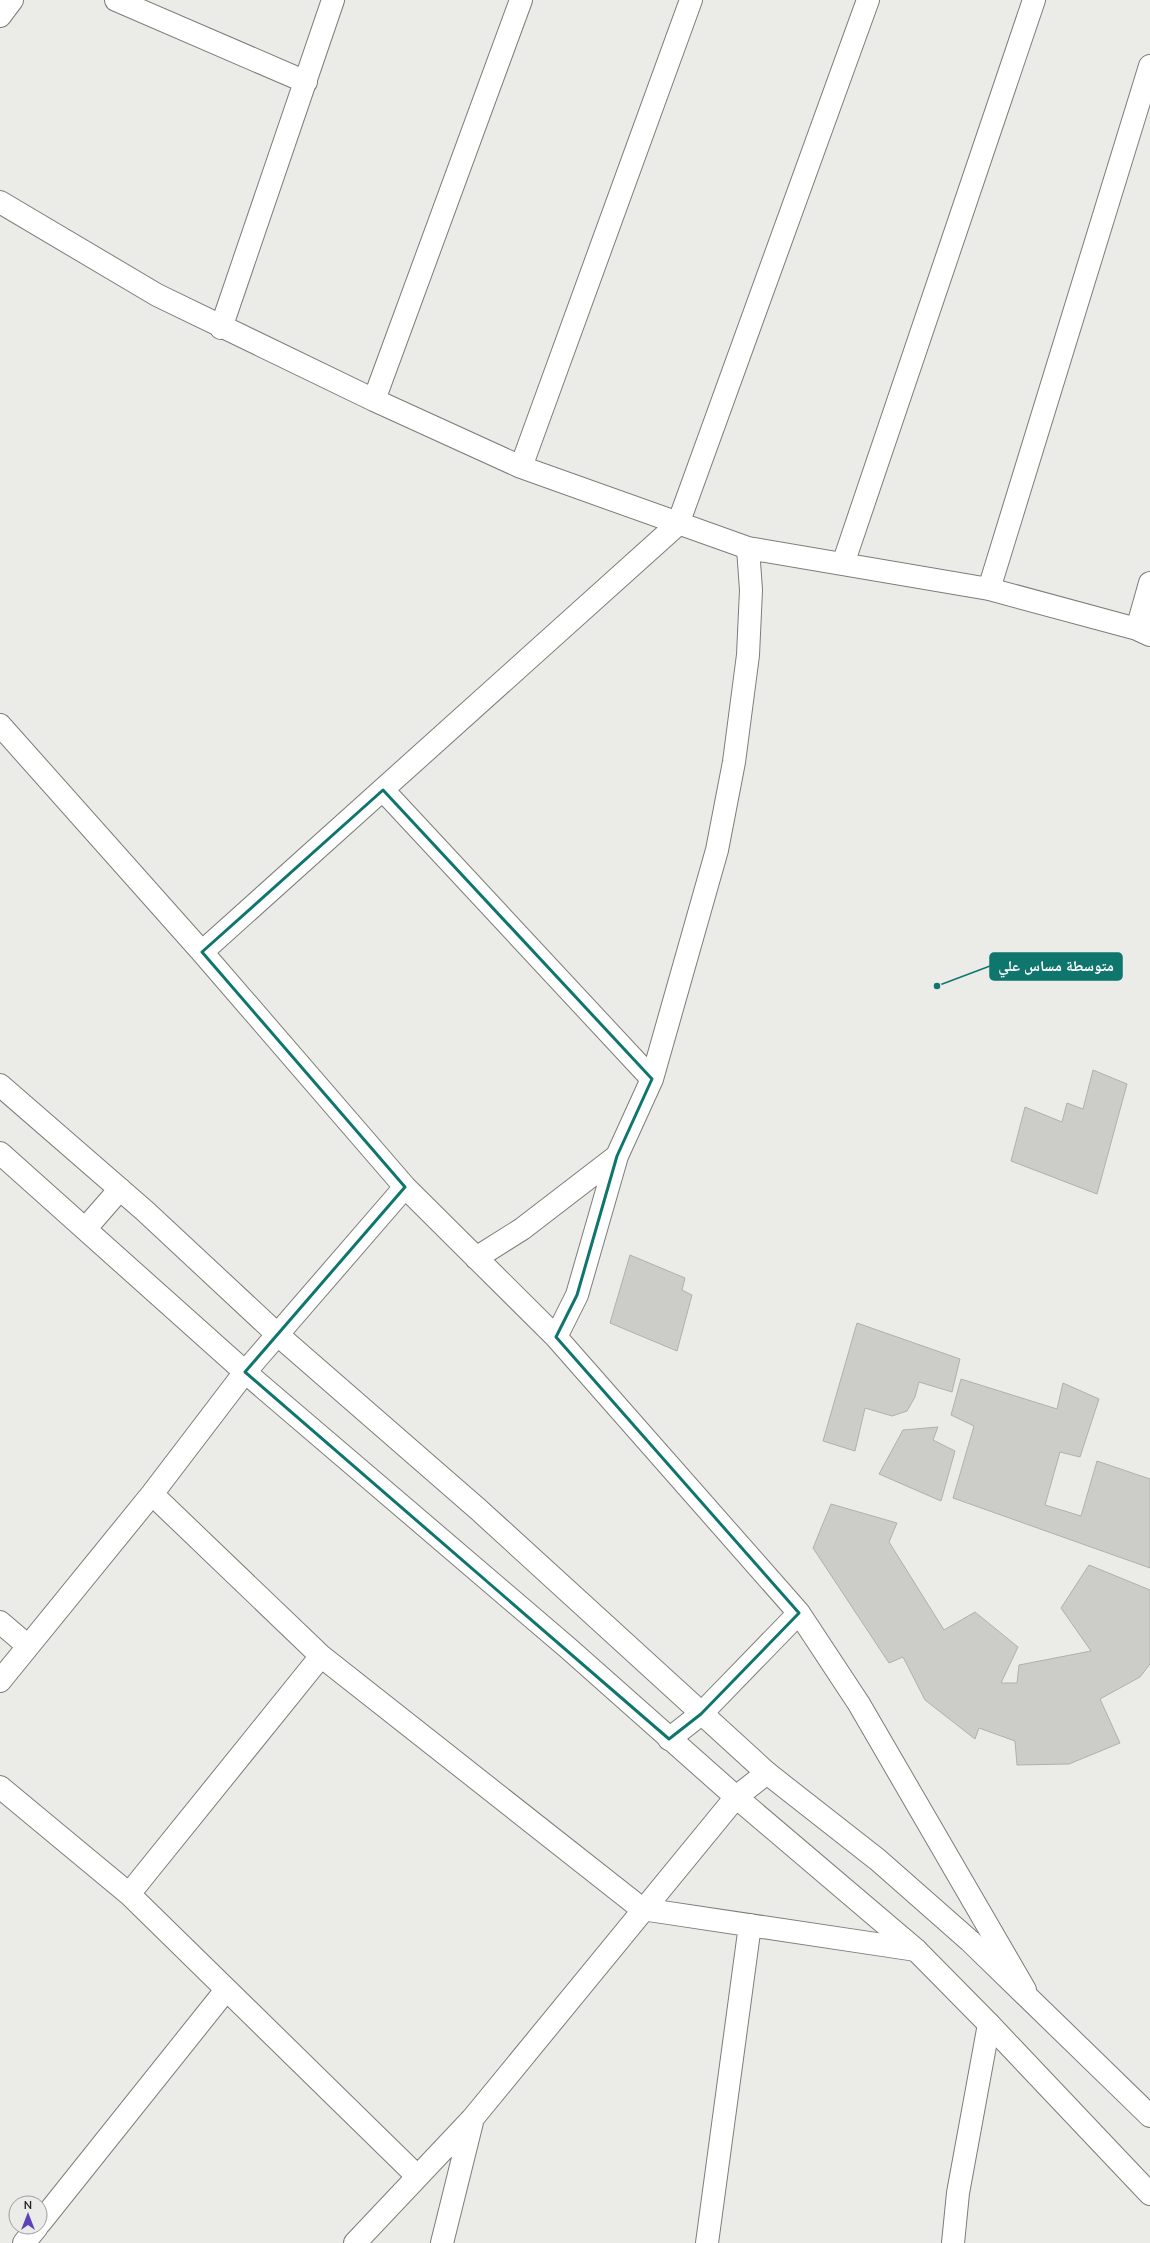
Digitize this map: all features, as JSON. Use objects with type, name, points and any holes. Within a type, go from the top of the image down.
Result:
[{"type":"street","points":[[0,16],[12,0]]},
{"type":"street","points":[[116,0],[306,82]]},
{"type":"street","points":[[222,328],[333,0]]},
{"type":"street","points":[[374,400],[521,0]]},
{"type":"street","points":[[520,467],[691,0]]},
{"type":"street","points":[[202,952],[678,524],[868,0]]},
{"type":"street","points":[[843,564],[1034,0]]},
{"type":"street","points":[[989,589],[1150,66]]},
{"type":"street","points":[[0,202],[157,295],[222,328],[374,400],[520,467],[748,548],[989,589],[1144,632],[1150,583]]},
{"type":"street","points":[[556,1337],[577,1295],[617,1156],[652,1079],[717,850],[734,762],[748,655],[751,590],[748,548]]},
{"type":"street","points":[[0,725],[202,952],[405,1187],[556,1337],[799,1613],[859,1704],[1032,2002]]},
{"type":"street","points":[[383,790],[652,1079]]},
{"type":"street","points":[[0,1085],[120,1189],[278,1335],[479,1510],[767,1773],[878,1860],[970,1941],[1150,2116]]},
{"type":"street","points":[[0,1153],[246,1372],[568,1648],[736,1797],[916,1950],[989,2024],[1150,2194]]},
{"type":"street","points":[[476,1258],[522,1229],[617,1156]]},
{"type":"street","points":[[0,1681],[152,1494],[246,1372],[405,1187]]},
{"type":"street","points":[[86,1228],[120,1189]]},
{"type":"street","points":[[152,1494],[321,1656],[642,1910],[916,1950]]},
{"type":"street","points":[[669,1739],[701,1714],[799,1613]]},
{"type":"street","points":[[0,1622],[28,1646]]},
{"type":"street","points":[[129,1894],[321,1656]]},
{"type":"street","points":[[355,2243],[473,2118],[736,1797],[767,1773]]},
{"type":"street","points":[[0,1787],[129,1894],[417,2176]]},
{"type":"street","points":[[707,2243],[750,1925]]},
{"type":"street","points":[[48,2213],[226,1990]]},
{"type":"street","points":[[953,2243],[958,2193],[989,2024]]},
{"type":"street","points":[[442,2243],[473,2118]]},
{"type":"highlighted area","points":[[383,790],[652,1079],[617,1156],[577,1295],[556,1337],[799,1613],[701,1714],[669,1739],[245,1372],[405,1187],[202,952]]},
{"type":"building","points":[[1093,1070],[1127,1084],[1097,1194],[1011,1161],[1025,1107],[1062,1122],[1067,1103],[1083,1109]]},
{"type":"building","points":[[630,1255],[685,1278],[682,1290],[692,1295],[677,1351],[610,1323]]},
{"type":"building","points":[[857,1323],[960,1359],[952,1392],[919,1382],[915,1397],[907,1411],[892,1416],[865,1408],[855,1451],[823,1441]]},
{"type":"building","points":[[961,1379],[1057,1409],[1063,1383],[1099,1399],[1080,1457],[1060,1452],[1045,1505],[1081,1516],[1097,1461],[1150,1479],[1150,1568],[953,1498],[974,1426],[951,1415]]},
{"type":"building","points":[[938,1427],[933,1440],[955,1451],[941,1501],[879,1474],[903,1430]]},
{"type":"building","points":[[831,1504],[897,1523],[889,1542],[944,1630],[975,1612],[1018,1647],[1001,1683],[1017,1683],[1019,1665],[1091,1651],[1061,1608],[1089,1565],[1150,1590],[1150,1664],[1140,1677],[1100,1699],[1120,1743],[1069,1764],[1017,1765],[1015,1741],[979,1728],[975,1739],[925,1700],[903,1657],[889,1663],[813,1548]]},
{"type":"place","name":"متوسطة مساس علي","points":[[937,986]]}]
